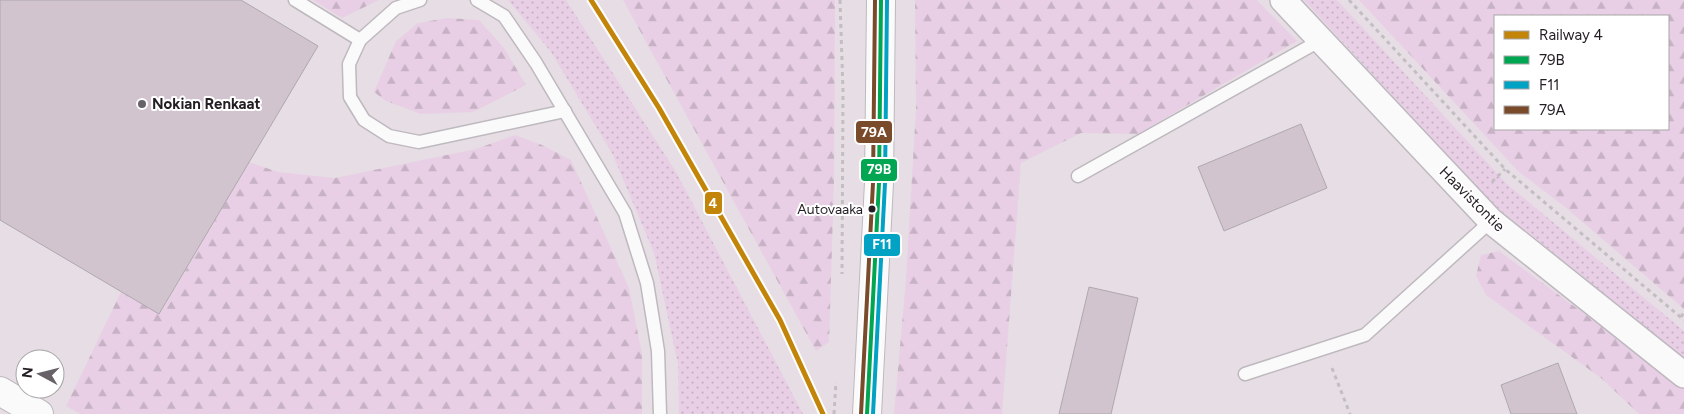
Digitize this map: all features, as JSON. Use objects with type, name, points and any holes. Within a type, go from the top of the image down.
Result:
[{"type":"main road","points":[[867,414],[879,183],[881,0]]},
{"type":"main road","points":[[0,391],[39,414]]},
{"type":"street","name":"Haavistontie","points":[[1283,0],[1491,222],[1684,375]]},
{"type":"lane","points":[[295,0],[360,40]]},
{"type":"lane","points":[[420,0],[396,8],[360,40],[349,64],[350,97],[364,120],[389,136],[419,142],[565,110]]},
{"type":"lane","points":[[477,0],[504,16],[565,110],[625,213],[647,283],[658,351],[660,414]]},
{"type":"lane","points":[[1078,176],[1321,40]]},
{"type":"lane","points":[[1244,374],[1365,335],[1491,222]]},
{"type":"path","points":[[840,0],[843,91],[842,282]]},
{"type":"path","points":[[1349,0],[1505,169],[1682,318],[1684,312]]},
{"type":"path","points":[[1324,348],[1350,414]]},
{"type":"path","points":[[834,414],[837,376]]},
{"type":"green space","points":[[313,0],[379,0],[342,18]]},
{"type":"green space","points":[[508,0],[566,0],[676,172],[803,414],[679,414],[678,364],[654,253],[612,153],[551,52]]},
{"type":"green space","points":[[623,0],[835,0],[834,182],[829,342],[816,351]]},
{"type":"green space","points":[[915,0],[1257,0],[1297,41],[1138,134],[1081,133],[1021,163],[1002,414],[894,414],[906,279],[916,109]]},
{"type":"green space","points":[[1304,0],[1337,0],[1507,184],[1684,331],[1684,358],[1490,202]]},
{"type":"green space","points":[[1359,0],[1684,0],[1684,309],[1565,207],[1518,171]]},
{"type":"green space","points":[[447,18],[479,20],[504,48],[526,85],[473,112],[421,114],[386,101],[374,92],[396,41],[418,23]]},
{"type":"green space","points":[[515,135],[542,145],[571,160],[629,288],[642,354],[642,414],[80,414],[66,406],[121,292],[160,314],[249,162],[278,172],[335,178],[476,149]]},
{"type":"green space","points":[[1499,251],[1684,387],[1684,414],[1639,414],[1601,378],[1486,295],[1476,276],[1481,255]]},
{"type":"building","name":"Nokian Renkaat","points":[[0,0],[241,0],[318,46],[159,314],[0,220]]},
{"type":"building","points":[[1301,124],[1327,188],[1224,231],[1198,167]]},
{"type":"building","points":[[1089,287],[1138,298],[1111,414],[1059,414]]},
{"type":"building","points":[[1558,363],[1577,414],[1511,414],[1501,385]]},
{"type":"rail line","name":"4","points":[[591,0],[659,108],[780,320],[823,414]]},
{"type":"transit line","name":"79A","points":[[861,414],[873,183],[875,0]]},
{"type":"transit line","name":"79B","points":[[867,414],[879,183],[881,0]]},
{"type":"transit line","name":"F11","points":[[873,414],[885,183],[887,0]]},
{"type":"place","name":"Nokian Renkaat","points":[[142,104]]},
{"type":"place","name":"Autovaaka","points":[[872,209]]}]
